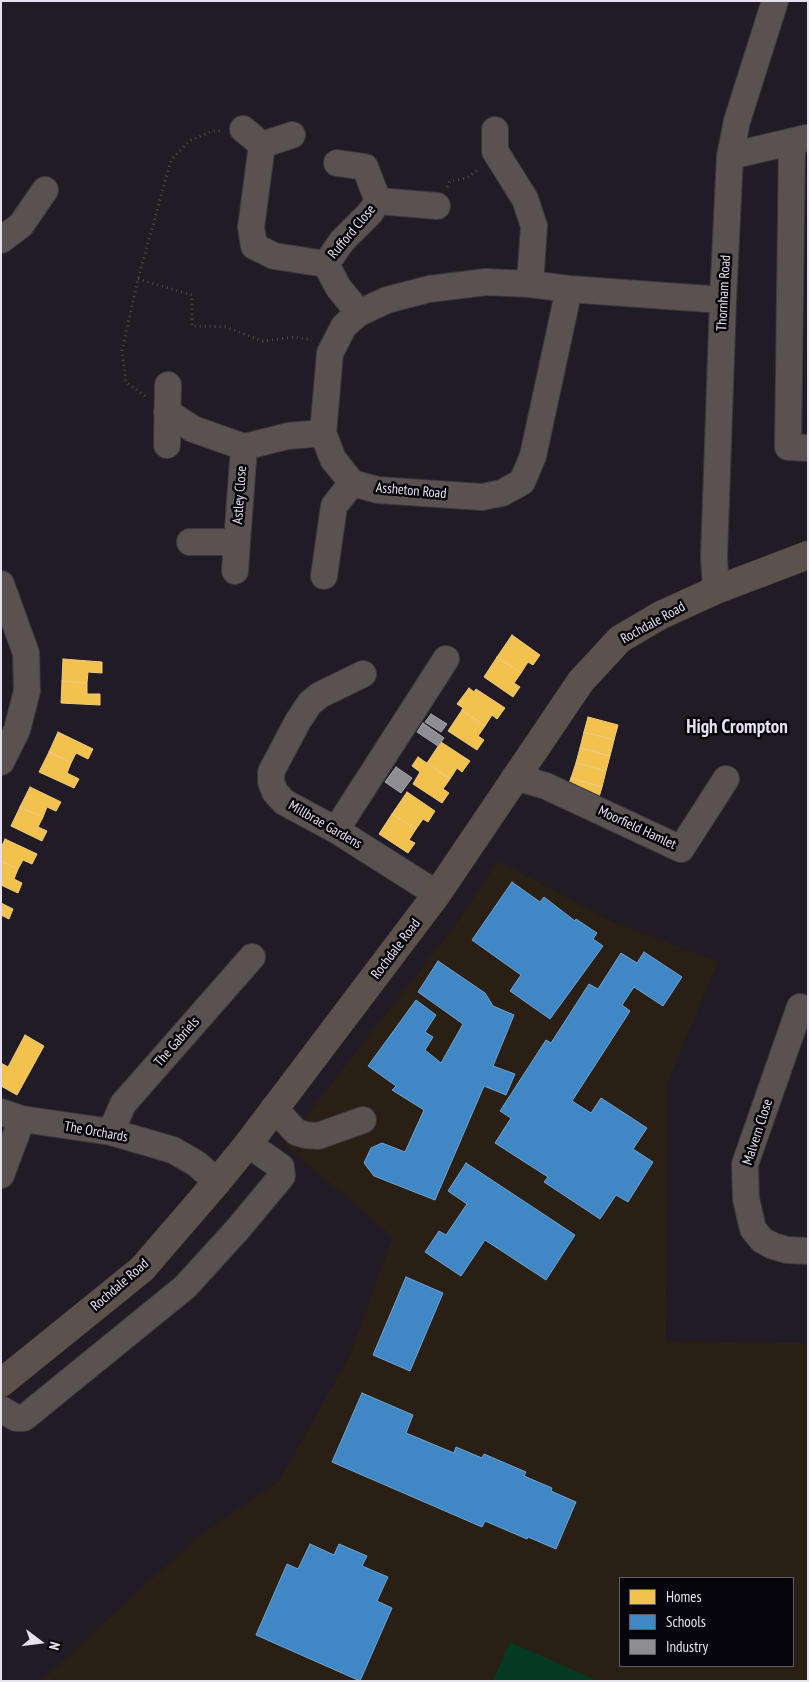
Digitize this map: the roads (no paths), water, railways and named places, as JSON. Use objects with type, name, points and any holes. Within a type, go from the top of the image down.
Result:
[{"type":"main road","name":"Rochdale Road","points":[[1,1383],[142,1269],[217,1182],[248,1144],[437,894],[580,681],[620,639],[662,615],[716,590],[808,555]]},
{"type":"street","name":"Thornham Road","points":[[716,590],[714,557],[730,156],[737,121],[774,1]]},
{"type":"street","points":[[495,130],[495,151],[525,199],[534,226],[530,284]]},
{"type":"street","points":[[292,134],[253,137],[250,227],[254,246],[274,256],[326,264],[338,287],[359,313]]},
{"type":"street","points":[[730,156],[800,140],[788,447],[808,448]]},
{"type":"street","name":"Rufford Close","points":[[337,163],[366,167],[378,201]]},
{"type":"street","points":[[1,240],[22,225],[45,190]]},
{"type":"street","name":"Rufford Close","points":[[326,264],[342,241],[370,213],[378,201]]},
{"type":"street","name":"Rufford Close","points":[[378,201],[437,206]]},
{"type":"street","points":[[324,576],[334,506],[352,483],[333,459],[324,432],[330,352],[344,326],[359,313],[387,300],[430,289],[486,282],[723,300]]},
{"type":"street","name":"Assheton Road","points":[[352,483],[378,490],[482,497],[502,493],[522,482],[533,456],[569,289]]},
{"type":"street","points":[[166,445],[168,385]]},
{"type":"street","points":[[167,412],[194,429],[244,447],[288,436],[324,432]]},
{"type":"street","name":"Astley Close","points":[[235,571],[244,447]]},
{"type":"street","name":"Astley Close","points":[[190,542],[237,542]]},
{"type":"street","points":[[1,584],[26,654],[28,691],[18,730],[1,762]]},
{"type":"street","points":[[336,830],[446,659]]},
{"type":"street","name":"Millbrae Gardens","points":[[363,674],[320,695],[310,703],[298,721],[271,772],[271,782],[275,792],[284,802],[336,830],[437,894]]},
{"type":"street","name":"Moorfield Hamlet","points":[[515,777],[546,786],[681,849],[726,779]]},
{"type":"street","name":"The Gabriels","points":[[110,1132],[123,1104],[252,957]]},
{"type":"street","name":"Malvern Close","points":[[800,1007],[745,1164],[746,1199],[753,1229],[762,1240],[787,1250],[808,1251]]},
{"type":"street","points":[[274,1108],[296,1132],[306,1135],[318,1136],[363,1120]]},
{"type":"street","name":"The Orchards","points":[[1,1175],[12,1116],[110,1132],[173,1150],[197,1164],[217,1182]]},
{"type":"street","points":[[1,1409],[16,1418],[24,1418],[185,1287],[237,1230],[282,1176],[281,1167],[248,1144]]},
{"type":"district","name":"High Crompton","points":[[737,728]]}]
